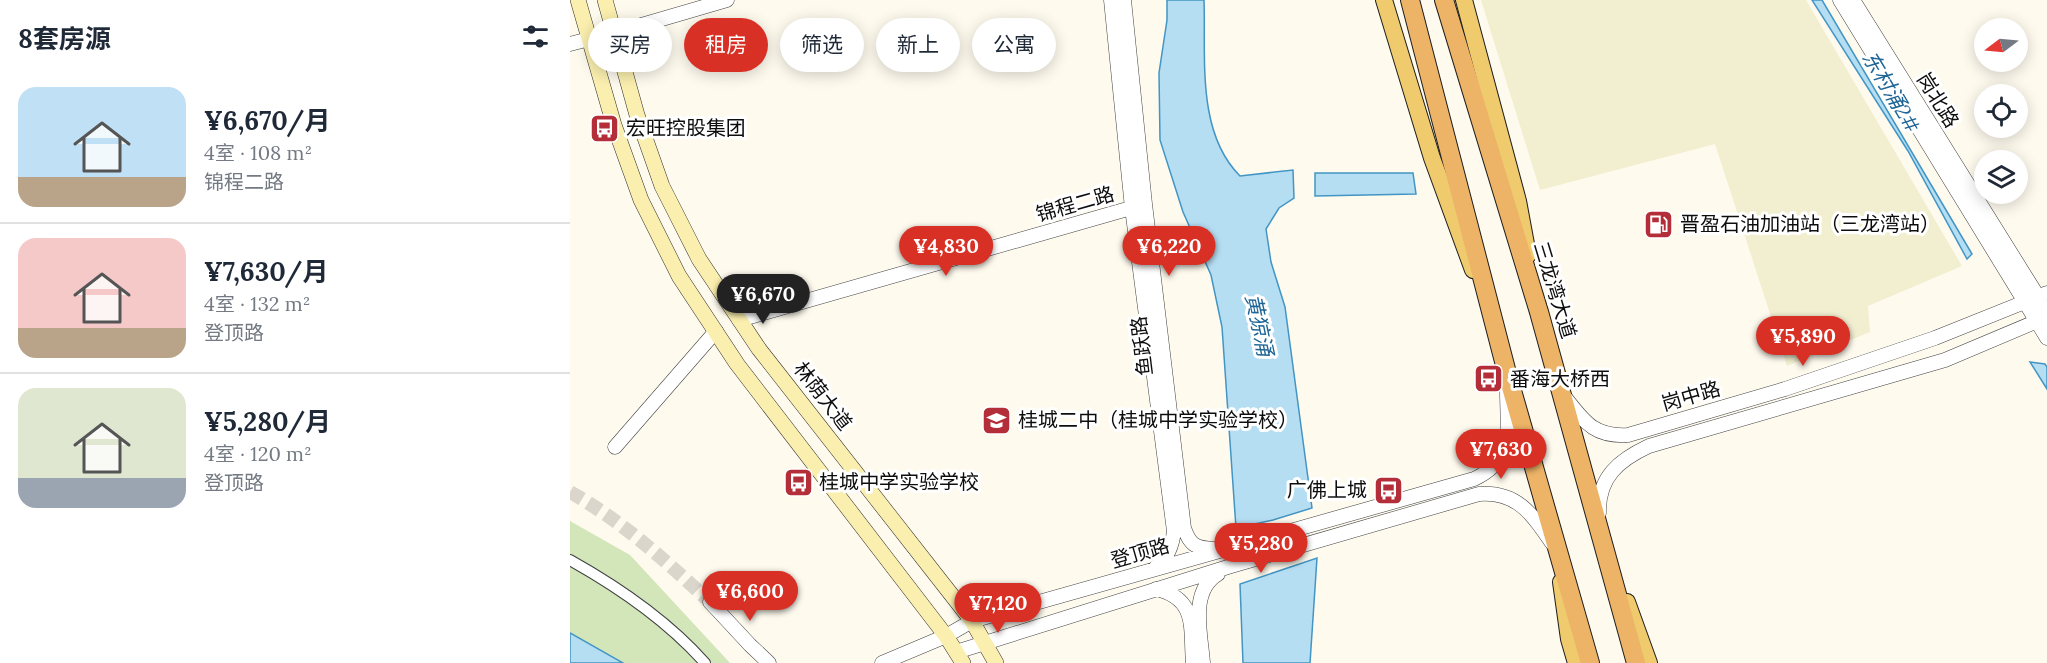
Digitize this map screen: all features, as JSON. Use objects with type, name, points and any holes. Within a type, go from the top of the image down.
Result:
[{"type":"highway","points":[[1410,0],[1507,373],[1590,663]]},
{"type":"highway","name":"三龙湾大道","points":[[1444,0],[1539,312],[1636,663]]},
{"type":"main road","points":[[578,0],[588,35]]},
{"type":"main road","name":"林荫大道","points":[[605,0],[610,18]]},
{"type":"main road","points":[[1384,0],[1432,158],[1499,342]]},
{"type":"main road","points":[[1464,0],[1518,201],[1539,312]]},
{"type":"main road","points":[[599,72],[614,125],[641,200],[679,276],[737,364],[946,636],[960,658]]},
{"type":"main road","name":"林荫大道","points":[[625,72],[637,115],[662,186],[699,259],[759,349],[972,621],[996,663]]},
{"type":"main road","points":[[1599,527],[1649,663]]},
{"type":"main road","points":[[1556,549],[1569,639],[1575,663]]},
{"type":"street","points":[[665,18],[727,0]]},
{"type":"street","name":"鱼跃路","points":[[1111,0],[1184,528],[1189,541],[1201,549],[1225,549]]},
{"type":"street","name":"鱼跃路","points":[[1124,0],[1138,206],[1174,531],[1172,545],[1166,558],[1152,570]]},
{"type":"street","name":"岗北路","points":[[1840,0],[2024,303],[2042,320],[2047,338]]},
{"type":"street","name":"岗北路","points":[[1853,0],[2042,295],[2047,311]]},
{"type":"street","points":[[570,45],[588,39]]},
{"type":"street","name":"锦程二路","points":[[739,320],[1138,206]]},
{"type":"street","name":"岗中路","points":[[1561,392],[1585,423],[1595,430],[1611,435],[1628,435],[1785,390],[1935,338],[2042,295]]},
{"type":"street","name":"岗中路","points":[[1599,527],[1598,497],[1603,484],[1616,466],[1635,452],[1945,360],[2042,320]]},
{"type":"street","points":[[615,447],[716,331]]},
{"type":"street","name":"登顶路","points":[[882,663],[946,636],[972,621],[1485,473],[1505,450],[1507,373]]},
{"type":"street","points":[[1628,435],[1625,442],[1628,449],[1635,452]]},
{"type":"street","points":[[1474,478],[1481,479],[1487,486],[1479,494]]},
{"type":"street","name":"登顶路","points":[[960,658],[985,644],[1231,566],[1479,494],[1505,495],[1522,505],[1538,522],[1556,549]]},
{"type":"street","points":[[570,560],[614,584],[684,640],[705,663]]},
{"type":"street","points":[[1203,663],[1199,606],[1202,591],[1209,579],[1231,566]]},
{"type":"street","points":[[1156,590],[1170,592],[1181,600],[1189,611],[1193,663]]},
{"type":"street","points":[[710,602],[769,663]]},
{"type":"shaded area","points":[[1481,0],[1806,0],[1962,266],[1868,306],[1870,332],[1787,366],[1715,144],[1540,190]]},
{"type":"green space","points":[[570,521],[630,555],[730,663],[570,663]]},
{"type":"water","name":"黄猄涌","points":[[1167,0],[1204,0],[1206,93],[1216,138],[1226,158],[1240,176],[1293,170],[1294,198],[1279,208],[1266,229],[1271,262],[1285,307],[1312,508],[1236,528],[1222,327],[1211,275],[1183,212],[1160,140],[1159,73],[1167,20]]},
{"type":"water","points":[[1812,0],[1822,0],[1972,254],[1967,259],[1908,151]]},
{"type":"water","points":[[1315,173],[1413,173],[1416,194],[1315,196]]},
{"type":"water","points":[[2030,362],[2045,364],[2047,367],[2047,389]]},
{"type":"water","points":[[1317,558],[1310,663],[1243,663],[1240,584]]},
{"type":"water","points":[[570,633],[623,663],[570,663]]},
{"type":"tunnel","points":[[570,492],[626,529],[661,557],[710,602]]},
{"type":"place","name":"宏旺控股集团","points":[[605,128]]},
{"type":"place","name":"晋盈石油加油站（三龙湾站）","points":[[1659,224]]},
{"type":"place","name":"番海大桥西","points":[[1489,379]]},
{"type":"place","name":"桂城二中（桂城中学实验学校）","points":[[997,420]]},
{"type":"place","name":"桂城中学实验学校","points":[[798,482]]},
{"type":"place","name":"广佛上城","points":[[1388,490]]},
{"type":"water label","name":"东村涌2#","points":[[1891,92]]}]
